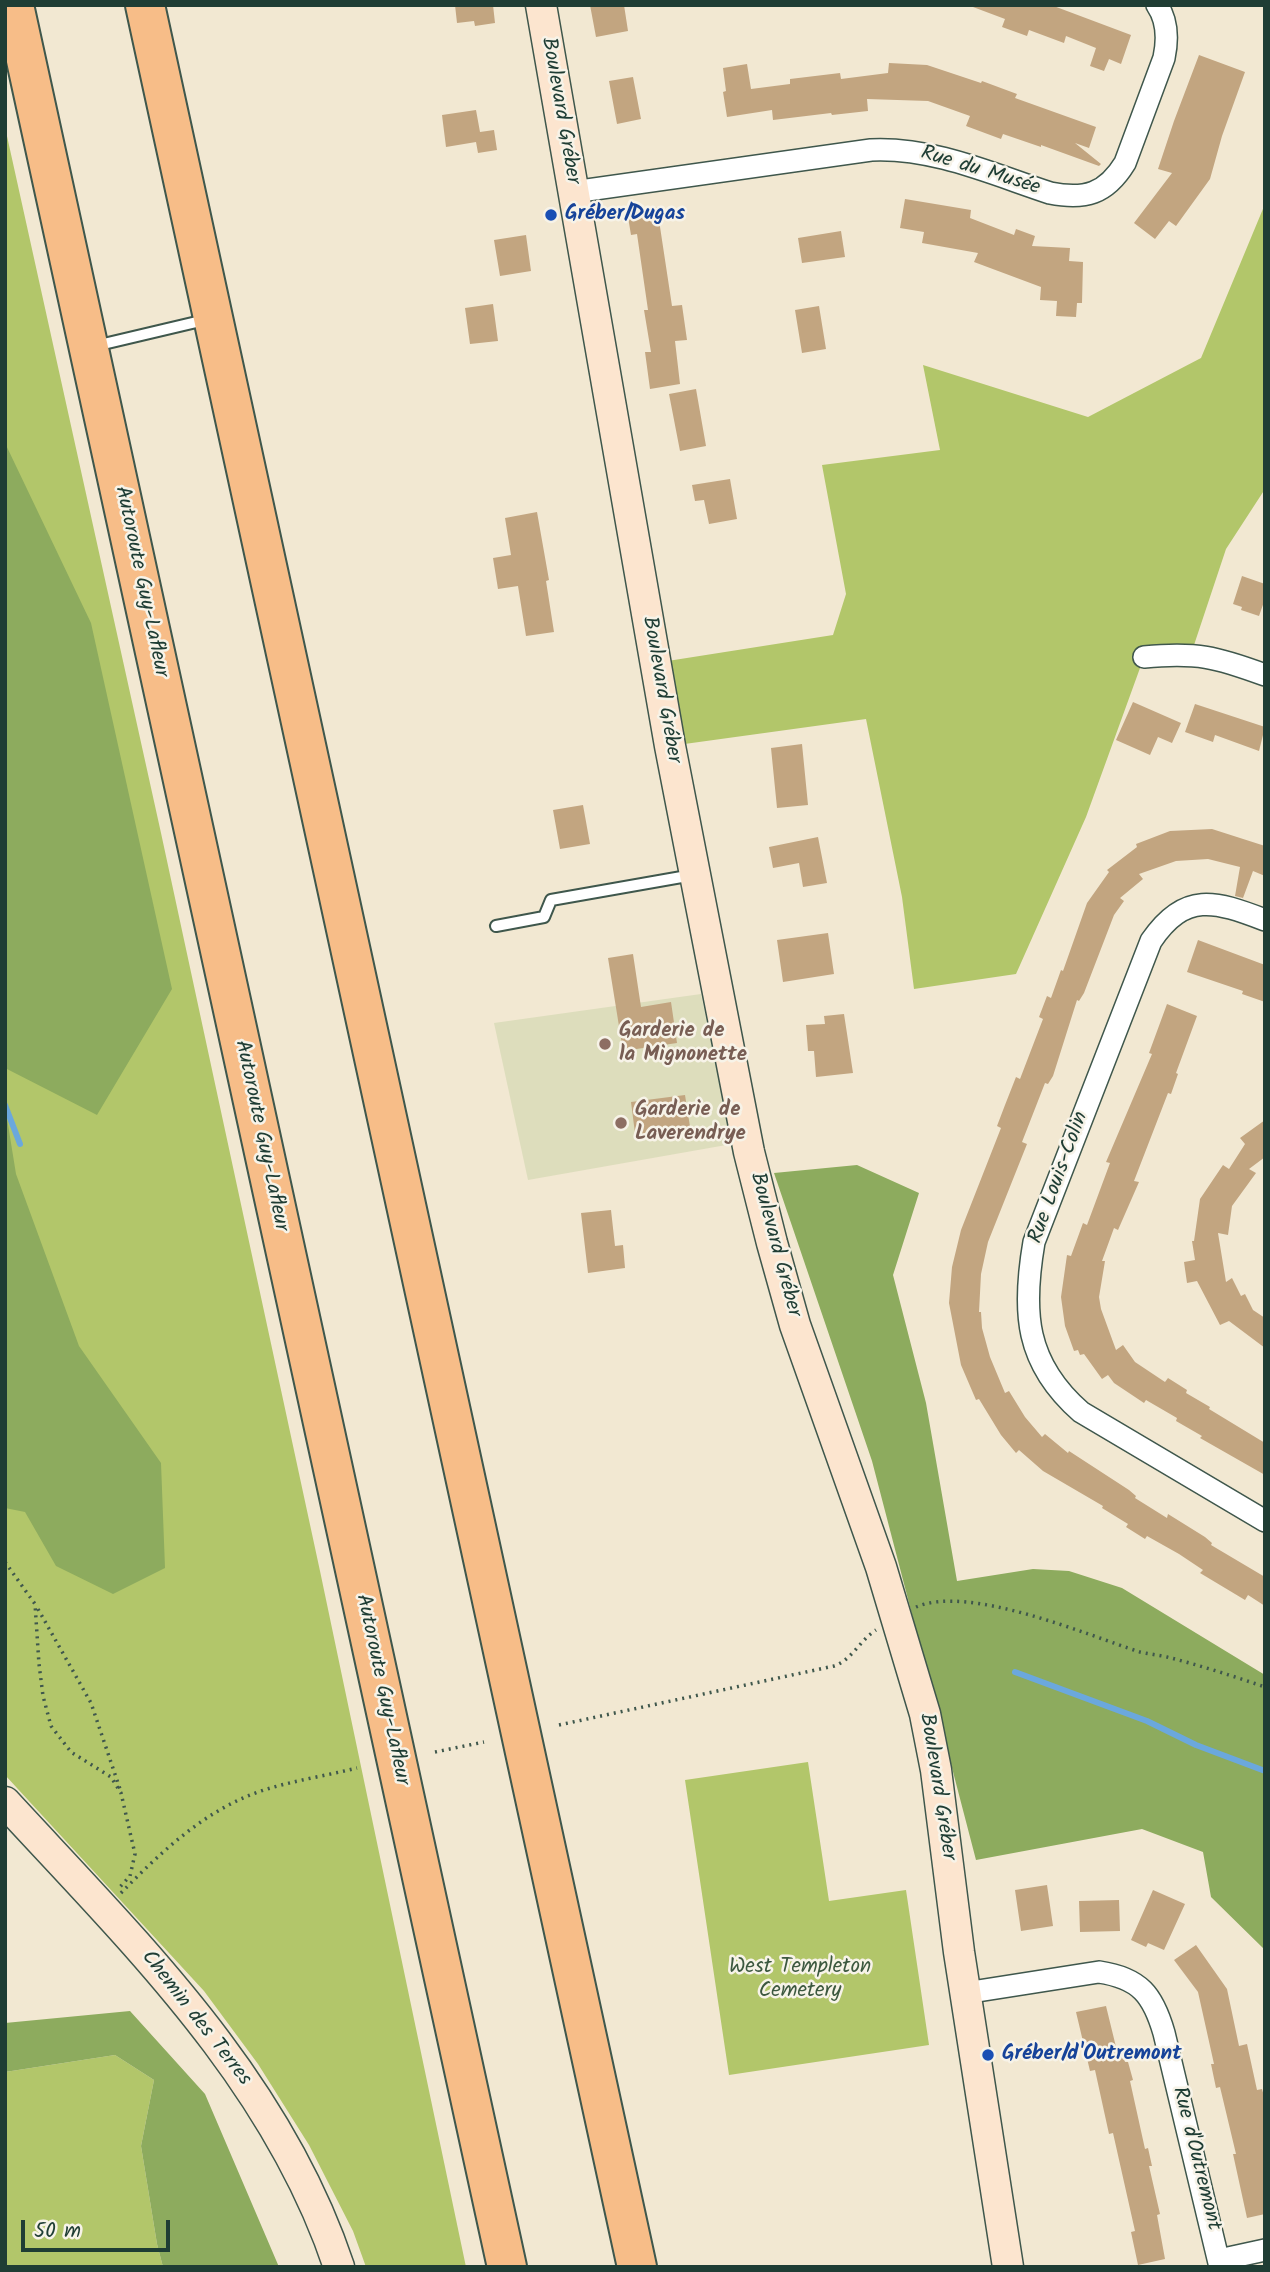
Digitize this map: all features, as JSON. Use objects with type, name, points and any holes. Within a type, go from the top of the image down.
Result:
[{"type":"highway","name":"Autoroute Guy-Lafleur","points":[[14,5],[507,2267]]},
{"type":"highway","points":[[145,5],[637,2267]]},
{"type":"street","name":"Boulevard Gréber","points":[[541,5],[657,674],[749,1152],[796,1325],[881,1567],[925,1713],[936,1770],[965,1993],[1008,2267]]},
{"type":"street","name":"Rue du Musée","points":[[573,192],[871,150],[897,149],[936,156],[1050,193],[1067,196],[1097,192],[1107,187],[1125,163],[1164,58],[1168,43],[1163,13],[1157,5]]},
{"type":"street","points":[[1144,657],[1191,653],[1209,656],[1265,675]]},
{"type":"street","name":"Rue Louis-Colin","points":[[1265,920],[1231,907],[1203,904],[1176,912],[1163,923],[1151,941],[1034,1242],[1028,1276],[1028,1301],[1031,1339],[1065,1397],[1081,1412],[1265,1521]]},
{"type":"street","name":"Chemin des Terres","points":[[5,1802],[109,1901],[193,2009],[255,2095],[303,2182],[339,2267]]},
{"type":"street","name":"Rue d'Outremont","points":[[965,1993],[1100,1972],[1114,1974],[1142,1988],[1151,1998],[1164,2033],[1220,2263]]},
{"type":"street","points":[[1220,2263],[1265,2250]]},
{"type":"lane","points":[[89,347],[213,318]]},
{"type":"lane","points":[[496,926],[544,917],[551,900],[695,875]]},
{"type":"path","points":[[5,1562],[35,1604],[91,1703],[105,1739],[135,1846],[130,1876],[109,1901]]},
{"type":"path","points":[[909,1612],[925,1603],[951,1602],[994,1607],[1045,1618],[1144,1653],[1167,1657],[1265,1687]]},
{"type":"path","points":[[35,1604],[43,1696],[51,1726],[71,1752],[111,1777],[121,1793]]},
{"type":"path","points":[[559,1725],[834,1666],[847,1659],[863,1640],[877,1630]]},
{"type":"path","points":[[435,1752],[484,1742]]},
{"type":"path","points":[[109,1901],[169,1847],[229,1805],[269,1789],[358,1768]]},
{"type":"shaded area","points":[[701,994],[732,1144],[528,1180],[494,1023]]},
{"type":"green space","points":[[5,127],[320,1571],[466,2267],[366,2267],[353,2231],[309,2145],[258,2064],[204,1991],[5,1775]]},
{"type":"green space","points":[[1265,204],[1265,489],[1226,549],[1191,654],[1144,657],[1086,817],[1016,974],[914,989],[902,897],[866,719],[670,746],[655,663],[833,635],[846,594],[822,465],[940,450],[923,365],[1088,417],[1201,358]]},
{"type":"green space","points":[[5,443],[91,623],[172,989],[97,1115],[5,1068]]},
{"type":"green space","points":[[5,1106],[16,1174],[79,1346],[161,1463],[165,1568],[113,1594],[56,1566],[25,1512],[5,1508]]},
{"type":"green space","points":[[857,1165],[919,1193],[893,1275],[926,1403],[957,1581],[1033,1569],[1069,1571],[1122,1588],[1265,1675],[1265,1950],[1211,1897],[1203,1852],[1142,1829],[976,1860],[872,1461],[774,1173]]},
{"type":"green space","name":"West Templeton Cemetery","points":[[808,1762],[829,1901],[906,1890],[929,2045],[729,2075],[685,1780]]},
{"type":"green space","points":[[130,2011],[205,2094],[279,2267],[163,2267],[141,2146],[154,2080],[115,2055],[5,2072],[5,2023]]},
{"type":"green space","points":[[115,2055],[154,2080],[141,2146],[163,2267],[5,2267],[5,2072]]},
{"type":"building","points":[[455,5],[493,5],[495,23],[475,26],[474,21],[457,23]]},
{"type":"building","points":[[590,5],[624,5],[628,31],[596,37]]},
{"type":"building","points":[[973,5],[1051,5],[1131,35],[1121,64],[1109,59],[1104,71],[1090,66],[1096,48],[1066,36],[1064,43],[1029,30],[1027,36],[1002,27],[1005,19]]},
{"type":"building","points":[[1199,55],[1245,72],[1210,179],[1176,226],[1169,221],[1155,239],[1134,223],[1172,173],[1158,169]]},
{"type":"building","points":[[889,63],[927,65],[981,83],[982,81],[1017,94],[1015,98],[1096,127],[1089,148],[1075,143],[1101,164],[1099,166],[1003,134],[1001,139],[966,126],[970,116],[928,101],[867,99],[868,111],[773,120],[772,110],[727,117],[723,68],[747,64],[751,89],[790,84],[790,79],[840,73],[841,79],[888,73]]},
{"type":"building","points":[[633,77],[641,119],[617,124],[609,81]]},
{"type":"building","points":[[476,110],[480,132],[494,130],[497,150],[478,153],[476,142],[446,147],[442,115]]},
{"type":"building","points":[[905,199],[971,210],[970,218],[1014,235],[1016,229],[1035,236],[1032,246],[1070,248],[1069,261],[1083,262],[1082,303],[1077,303],[1076,317],[1056,316],[1057,301],[1040,300],[1041,287],[974,262],[978,253],[922,243],[924,232],[900,228]]},
{"type":"building","points":[[657,207],[672,306],[682,305],[687,340],[675,341],[680,384],[650,389],[645,352],[651,352],[644,310],[648,310],[637,234],[631,235],[627,211]]},
{"type":"building","points":[[841,231],[845,257],[802,263],[798,238]]},
{"type":"building","points":[[526,235],[531,271],[500,276],[494,240]]},
{"type":"building","points":[[493,304],[498,341],[470,344],[465,308]]},
{"type":"building","points":[[819,306],[826,349],[802,353],[795,310]]},
{"type":"building","points":[[696,389],[706,446],[680,451],[669,394]]},
{"type":"building","points":[[730,479],[737,519],[709,524],[704,500],[695,501],[692,485]]},
{"type":"building","points":[[537,512],[549,580],[546,581],[554,632],[526,636],[518,586],[498,589],[493,558],[511,555],[505,518]]},
{"type":"building","points":[[1242,576],[1265,584],[1265,599],[1259,616],[1233,604]]},
{"type":"building","points":[[1133,702],[1181,723],[1172,743],[1158,737],[1150,755],[1116,740]]},
{"type":"building","points":[[1195,704],[1265,727],[1259,751],[1215,735],[1213,742],[1185,732]]},
{"type":"building","points":[[802,744],[808,805],[777,808],[771,748]]},
{"type":"building","points":[[583,805],[590,844],[560,849],[553,810]]},
{"type":"building","points":[[1212,829],[1265,846],[1265,876],[1253,871],[1243,898],[1235,896],[1240,867],[1208,859],[1176,861],[1139,874],[1143,879],[1120,898],[1124,901],[1114,915],[1084,993],[1079,1001],[1077,1000],[1053,1076],[1048,1084],[1045,1083],[1022,1142],[1027,1144],[988,1242],[981,1274],[979,1312],[990,1357],[1005,1393],[1009,1391],[1025,1417],[1042,1437],[1045,1434],[1068,1453],[1069,1451],[1129,1490],[1135,1498],[1167,1518],[1168,1514],[1205,1537],[1211,1545],[1265,1577],[1265,1606],[1248,1595],[1245,1600],[1200,1573],[1203,1570],[1179,1554],[1147,1536],[1145,1539],[1126,1527],[1128,1524],[1102,1508],[1103,1506],[1043,1471],[1019,1450],[1016,1453],[1001,1435],[979,1399],[976,1400],[961,1365],[949,1303],[952,1267],[961,1230],[1001,1128],[997,1126],[1005,1105],[1016,1077],[1020,1079],[1043,1019],[1039,1017],[1047,996],[1051,998],[1061,970],[1063,971],[1087,903],[1109,872],[1107,870],[1137,847],[1136,844],[1170,831]]},
{"type":"building","points":[[818,837],[827,883],[803,887],[799,863],[773,868],[769,847]]},
{"type":"building","points":[[828,933],[834,974],[783,982],[777,940]]},
{"type":"building","points":[[1198,940],[1265,965],[1265,1002],[1242,994],[1243,991],[1187,972]]},
{"type":"building","points":[[633,954],[641,1007],[671,1002],[677,1043],[623,1051],[608,958]]},
{"type":"building","points":[[1167,1004],[1197,1016],[1171,1094],[1168,1093],[1134,1181],[1139,1182],[1118,1230],[1114,1228],[1102,1261],[1105,1261],[1099,1297],[1101,1309],[1116,1350],[1123,1345],[1135,1362],[1165,1382],[1168,1378],[1187,1390],[1186,1393],[1210,1407],[1209,1409],[1265,1443],[1265,1475],[1200,1438],[1202,1436],[1176,1421],[1177,1418],[1146,1400],[1144,1403],[1114,1383],[1108,1375],[1102,1379],[1084,1354],[1080,1355],[1078,1350],[1074,1351],[1065,1326],[1061,1297],[1067,1255],[1071,1256],[1083,1223],[1087,1225],[1110,1163],[1106,1162],[1152,1054],[1149,1053]]},
{"type":"building","points":[[844,1014],[853,1073],[816,1077],[814,1051],[808,1051],[806,1025],[825,1024],[824,1016]]},
{"type":"building","points":[[685,1095],[691,1133],[636,1141],[631,1102]]},
{"type":"building","points":[[1265,1120],[1265,1157],[1249,1169],[1256,1173],[1232,1206],[1228,1235],[1218,1233],[1226,1282],[1232,1278],[1241,1296],[1245,1294],[1253,1310],[1265,1318],[1265,1348],[1229,1321],[1220,1325],[1197,1281],[1187,1283],[1184,1262],[1195,1260],[1192,1241],[1200,1199],[1223,1165],[1229,1169],[1245,1144],[1240,1138]]},
{"type":"building","points":[[611,1210],[615,1246],[623,1245],[625,1268],[588,1273],[581,1213]]},
{"type":"building","points":[[1047,1885],[1053,1926],[1021,1931],[1015,1890]]},
{"type":"building","points":[[1153,1890],[1185,1904],[1164,1950],[1148,1943],[1146,1947],[1131,1940]]},
{"type":"building","points":[[1119,1900],[1120,1931],[1080,1932],[1079,1901]]},
{"type":"building","points":[[1196,1945],[1227,1989],[1239,2046],[1247,2044],[1257,2090],[1262,2089],[1265,2100],[1265,2214],[1247,2218],[1233,2154],[1236,2154],[1220,2087],[1216,2088],[1211,2064],[1214,2064],[1198,1992],[1174,1960]]},
{"type":"building","points":[[1106,2006],[1117,2051],[1122,2050],[1133,2080],[1130,2081],[1145,2149],[1148,2148],[1152,2166],[1149,2166],[1160,2214],[1157,2215],[1165,2259],[1138,2265],[1131,2232],[1135,2231],[1113,2133],[1109,2134],[1095,2070],[1090,2071],[1076,2012]]},
{"type":"waterway","points":[[5,1105],[20,1144]]},
{"type":"waterway","points":[[1015,1672],[1147,1721],[1196,1745],[1265,1771]]},
{"type":"place","name":"Gréber/Dugas","points":[[551,215]]},
{"type":"place","name":"Garderie de la Mignonette","points":[[605,1044]]},
{"type":"place","name":"Garderie de Laverendrye","points":[[621,1123]]},
{"type":"place","name":"Gréber/d'Outremont","points":[[988,2055]]}]
